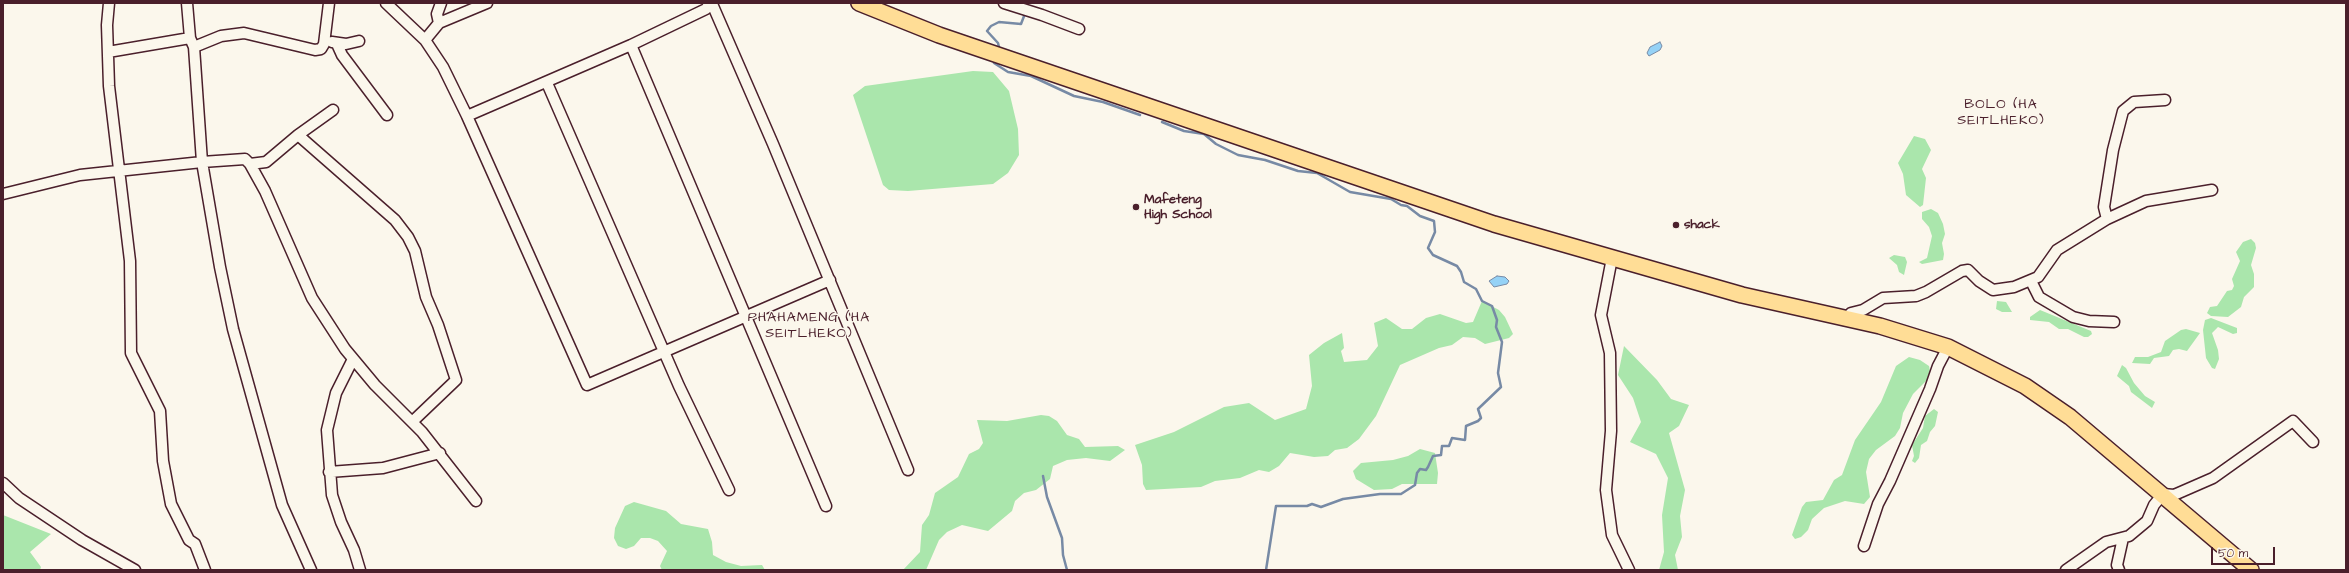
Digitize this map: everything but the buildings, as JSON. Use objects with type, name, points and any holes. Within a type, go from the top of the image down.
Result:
[{"type":"main road","points":[[859,3],[939,35],[1429,203],[1742,295],[1845,320],[1880,326],[1948,347],[2025,386],[2070,417],[2252,570]]},
{"type":"street","points":[[109,3],[109,86],[130,261],[131,353],[160,411],[163,461],[171,504],[189,540],[195,544],[205,570]]},
{"type":"street","points":[[187,3],[192,43],[202,162],[220,266],[234,329],[282,505],[311,570]]},
{"type":"street","points":[[108,52],[192,43],[221,36],[244,33],[315,50],[321,49],[324,40],[329,3]]},
{"type":"street","points":[[386,3],[425,40],[443,67],[467,116],[587,386],[830,280]]},
{"type":"street","points":[[439,23],[438,14],[441,3]]},
{"type":"street","points":[[425,40],[439,23],[487,3]]},
{"type":"street","points":[[1004,3],[1042,14],[1079,29]]},
{"type":"street","points":[[467,116],[547,83],[631,45],[706,9],[710,4],[720,21],[830,280],[908,470]]},
{"type":"street","points":[[324,40],[337,44],[359,41]]},
{"type":"street","points":[[337,44],[342,55],[387,115]]},
{"type":"street","points":[[631,45],[747,316],[826,506]]},
{"type":"street","points":[[547,83],[665,352],[729,490]]},
{"type":"street","points":[[2107,219],[2104,207],[2113,150],[2123,111],[2134,102],[2164,100]]},
{"type":"street","points":[[250,164],[266,162],[298,135],[333,110]]},
{"type":"street","points":[[298,135],[395,220],[415,251],[426,297],[438,325],[456,380],[412,422]]},
{"type":"street","points":[[3,194],[80,175],[119,170],[245,159],[250,164],[265,191],[312,298],[353,359],[375,385],[440,453],[476,501]]},
{"type":"street","points":[[1845,320],[1851,313],[1863,310],[1883,298],[1921,294],[1962,271],[1968,270],[1979,281],[1993,290],[2014,287],[2031,281],[2038,277],[2057,250],[2107,219],[2146,201],[2212,190]]},
{"type":"street","points":[[1612,258],[1601,315],[1610,353],[1611,431],[1606,490],[1612,535],[1629,570]]},
{"type":"street","points":[[2031,281],[2039,297],[2072,317],[2089,321],[2114,322]]},
{"type":"street","points":[[1864,546],[1878,504],[1890,481],[1930,389],[1938,366],[1948,347]]},
{"type":"street","points":[[353,359],[336,393],[328,430],[329,472],[332,495],[341,522],[354,550],[360,570]]},
{"type":"street","points":[[2066,570],[2106,542],[2123,538],[2147,521],[2154,505],[2163,494],[2174,495],[2212,478],[2294,421],[2313,442]]},
{"type":"street","points":[[329,472],[383,468],[440,453]]},
{"type":"street","points":[[3,483],[19,498],[82,540],[135,570]]},
{"type":"street","points":[[2119,570],[2117,565],[2123,538]]},
{"type":"green space","points":[[973,71],[993,72],[1009,91],[1018,129],[1019,155],[1008,173],[993,184],[908,191],[889,190],[883,185],[853,95],[865,86]]},
{"type":"green space","points":[[1914,136],[1925,139],[1931,150],[1922,169],[1926,178],[1923,205],[1920,207],[1906,195],[1903,174],[1898,163]]},
{"type":"green space","points":[[1931,209],[1938,213],[1943,224],[1945,234],[1942,243],[1944,254],[1943,260],[1922,264],[1919,262],[1927,258],[1932,236],[1929,227],[1922,219],[1922,212]]},
{"type":"green space","points":[[2251,239],[2255,243],[2256,248],[2251,265],[2254,274],[2254,287],[2244,297],[2241,307],[2228,317],[2211,316],[2207,313],[2210,307],[2217,306],[2227,291],[2232,290],[2234,286],[2232,279],[2240,261],[2236,252],[2243,242]]},
{"type":"green space","points":[[1894,255],[1905,257],[1907,262],[1904,275],[1899,272],[1897,265],[1889,258]]},
{"type":"green space","points":[[1482,301],[1499,310],[1505,317],[1513,334],[1509,338],[1485,344],[1475,338],[1463,337],[1452,345],[1439,348],[1400,365],[1376,416],[1359,439],[1347,448],[1335,450],[1328,456],[1314,457],[1290,453],[1279,466],[1269,472],[1259,470],[1240,478],[1215,481],[1201,487],[1146,490],[1143,484],[1142,465],[1135,445],[1174,432],[1224,407],[1249,403],[1275,420],[1306,409],[1312,386],[1309,355],[1324,343],[1342,333],[1344,348],[1341,351],[1344,362],[1367,360],[1378,346],[1374,323],[1386,318],[1402,329],[1412,329],[1426,318],[1440,314],[1466,323],[1473,322]]},
{"type":"green space","points":[[1997,301],[2006,302],[2012,312],[2002,312],[1996,309]]},
{"type":"green space","points":[[2040,310],[2091,331],[2092,334],[2088,337],[2084,337],[2068,329],[2059,329],[2049,322],[2030,320],[2030,317]]},
{"type":"green space","points":[[2211,318],[2237,328],[2237,333],[2233,334],[2218,327],[2212,333],[2218,350],[2219,359],[2215,369],[2212,368],[2206,358],[2203,330],[2205,320]]},
{"type":"green space","points":[[2186,329],[2200,333],[2187,351],[2179,349],[2173,350],[2169,356],[2154,358],[2150,364],[2132,363],[2135,357],[2148,357],[2161,352],[2165,341],[2181,330]]},
{"type":"green space","points":[[1624,346],[1657,380],[1671,399],[1689,405],[1679,426],[1669,433],[1685,490],[1680,516],[1682,537],[1675,555],[1678,570],[1659,570],[1664,552],[1662,515],[1668,478],[1656,454],[1630,442],[1641,422],[1633,398],[1618,375]]},
{"type":"green space","points":[[1909,357],[1920,360],[1929,366],[1931,376],[1913,394],[1903,413],[1900,428],[1895,436],[1876,450],[1869,459],[1866,472],[1870,497],[1864,504],[1845,501],[1824,508],[1812,519],[1808,530],[1801,537],[1795,539],[1792,535],[1802,507],[1806,502],[1823,500],[1834,480],[1842,475],[1855,440],[1881,402],[1896,366]]},
{"type":"green space","points":[[2122,365],[2126,368],[2134,383],[2145,396],[2155,402],[2152,408],[2131,392],[2129,386],[2117,376]]},
{"type":"green space","points":[[1934,409],[1938,412],[1935,426],[1930,432],[1927,441],[1921,445],[1919,458],[1915,463],[1912,461],[1914,456],[1912,445],[1923,428],[1925,416]]},
{"type":"green space","points":[[1041,415],[1049,416],[1057,421],[1067,435],[1079,439],[1085,447],[1118,446],[1125,450],[1110,461],[1086,458],[1067,460],[1053,466],[1050,479],[1036,490],[1024,493],[1015,501],[1012,511],[988,531],[962,525],[947,532],[939,540],[926,570],[903,570],[920,552],[922,525],[929,515],[935,493],[958,477],[969,454],[979,449],[983,443],[977,420],[1007,421]]},
{"type":"green space","points":[[1420,449],[1435,453],[1438,473],[1437,484],[1402,484],[1392,489],[1374,490],[1356,479],[1353,471],[1361,463],[1393,460],[1408,456]]},
{"type":"green space","points":[[634,502],[666,511],[681,524],[708,529],[712,542],[713,555],[726,562],[741,566],[762,565],[765,570],[662,570],[660,566],[667,551],[658,541],[650,538],[641,538],[634,546],[626,549],[618,546],[614,538],[615,528],[625,506]]},
{"type":"green space","points":[[3,515],[51,534],[30,552],[41,567],[40,570],[3,570]]},
{"type":"water","points":[[1660,42],[1662,46],[1660,50],[1649,56],[1647,53],[1650,47]]},
{"type":"water","points":[[1497,276],[1505,277],[1509,281],[1507,284],[1494,287],[1489,281]]},
{"type":"waterway","points":[[999,47],[998,43],[987,31],[991,26],[999,22],[1021,24],[1026,11]]},
{"type":"waterway","points":[[994,63],[1008,72],[1031,76],[1074,96],[1103,102],[1140,115]]},
{"type":"waterway","points":[[1162,122],[1184,131],[1204,134],[1216,144],[1238,155],[1265,160],[1298,171],[1317,173],[1350,192],[1391,199],[1401,205],[1407,206],[1420,216],[1434,221],[1435,232],[1428,248],[1433,255],[1457,266],[1461,272],[1464,282],[1476,289],[1482,301],[1492,306],[1497,320],[1496,327],[1502,342],[1498,373],[1501,387],[1478,409],[1481,418],[1478,421],[1466,426],[1465,440],[1452,438],[1449,446],[1442,446],[1441,455],[1433,456],[1426,470],[1420,469],[1417,473],[1415,485],[1401,494],[1380,494],[1343,499],[1321,507],[1312,504],[1307,506],[1276,506],[1266,570]]},
{"type":"waterway","points":[[1043,476],[1047,497],[1062,538],[1063,555],[1067,570]]},
{"type":"place","name":"Mafeteng High School","points":[[1136,207]]},
{"type":"place","name":"shack","points":[[1676,225]]},
{"type":"district","name":"BOLO (HA SEITLHEKO)","points":[[2001,114]]},
{"type":"district","name":"PHAHAMENG (HA SEITLHEKO)","points":[[809,326]]}]
